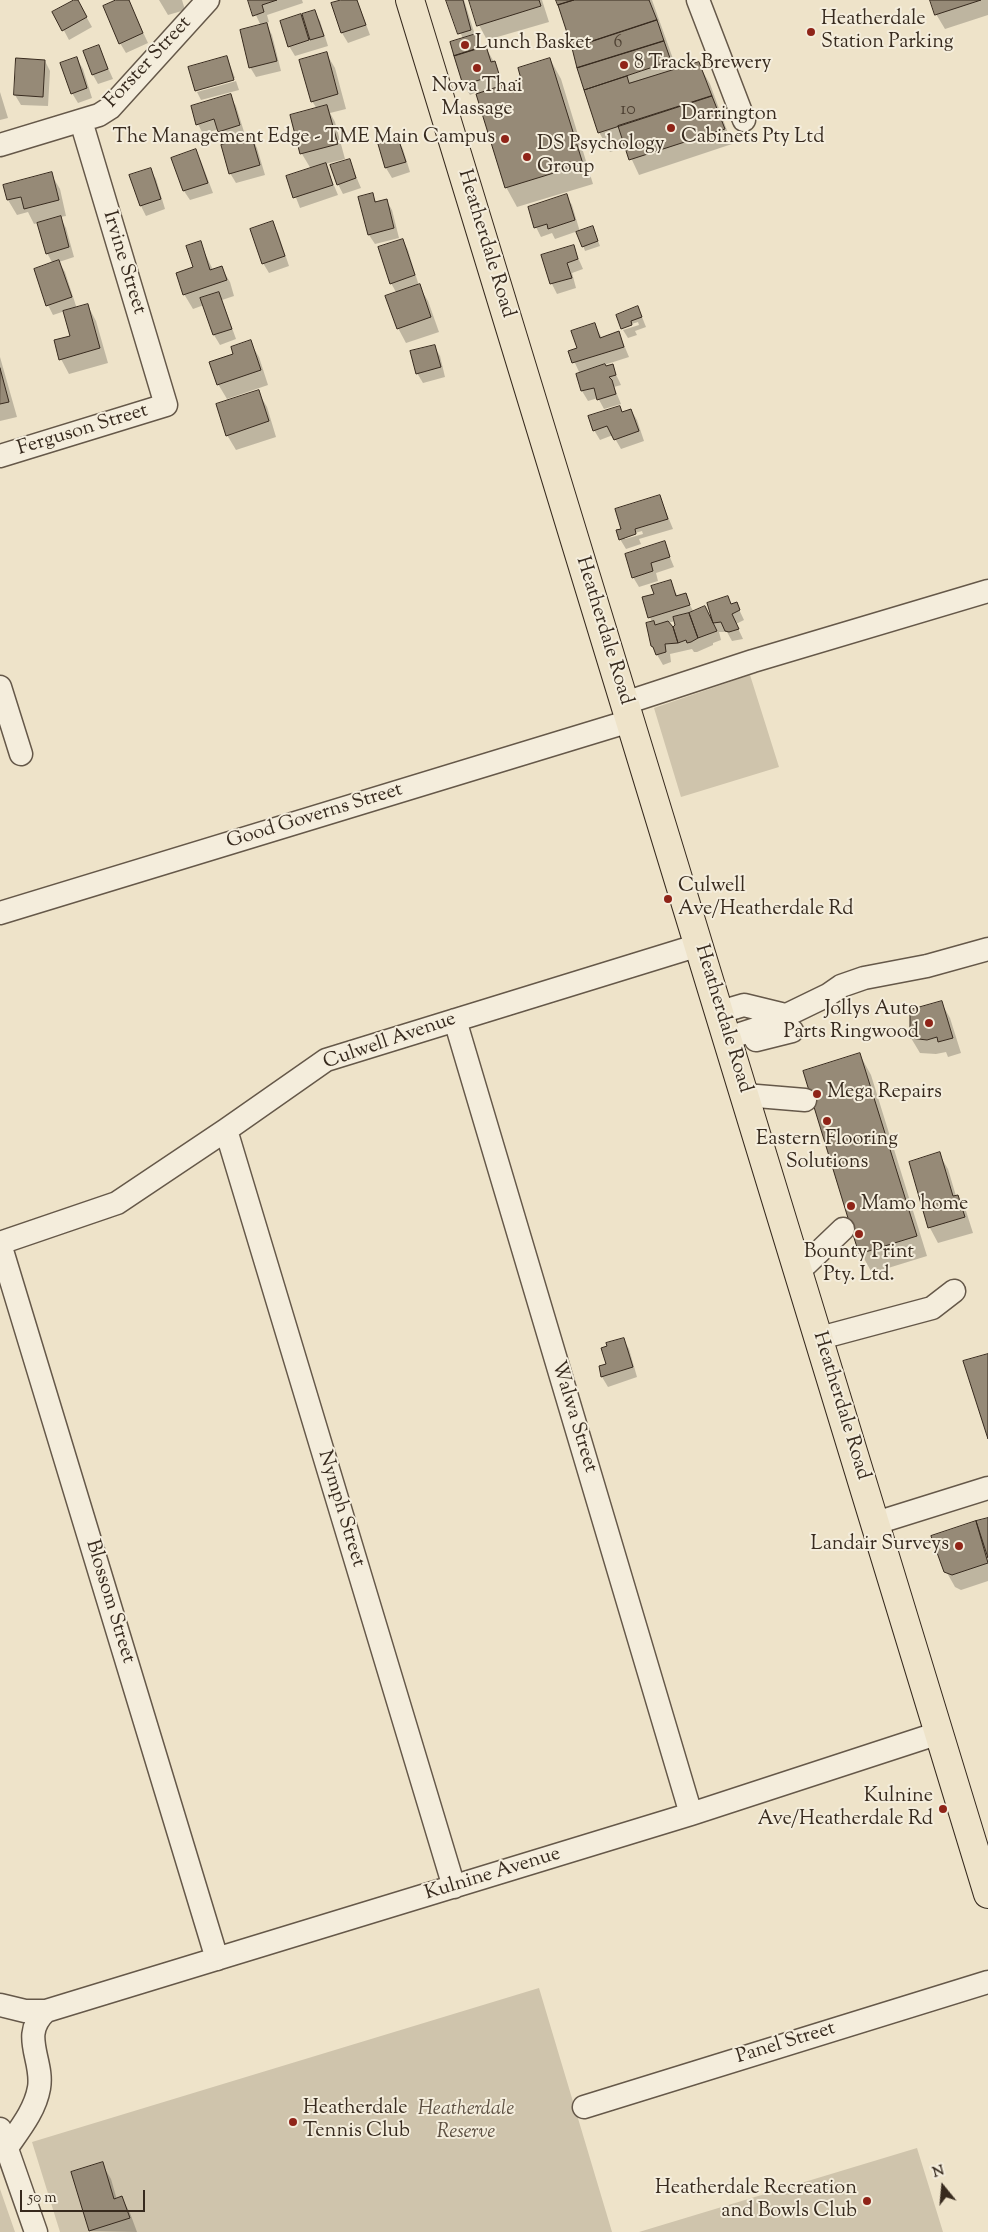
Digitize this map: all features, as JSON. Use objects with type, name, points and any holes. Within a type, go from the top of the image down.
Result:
[{"type":"main road","name":"Heatherdale Road","points":[[410,0],[746,1095],[988,1894]]},
{"type":"street","name":"Forster Street","points":[[0,145],[99,115],[110,108],[208,0]]},
{"type":"street","points":[[698,0],[744,120]]},
{"type":"street","name":"Irvine Street","points":[[81,121],[166,405]]},
{"type":"street","name":"Ferguson Street","points":[[0,456],[166,405]]},
{"type":"street","name":"Good Governs Street","points":[[0,913],[628,712],[753,661],[988,591]]},
{"type":"street","points":[[0,687],[3,711],[21,754]]},
{"type":"street","name":"Culwell Avenue","points":[[0,1244],[117,1203],[326,1060],[699,945]]},
{"type":"street","points":[[729,1042],[762,1027],[789,1023],[841,986],[864,978],[928,966],[988,949]]},
{"type":"street","points":[[720,1012],[744,1006],[789,1023]]},
{"type":"street","name":"Walwa Street","points":[[455,1020],[691,1814]]},
{"type":"street","points":[[746,1095],[805,1100]]},
{"type":"street","name":"Nymph Street","points":[[226,1130],[454,1888]]},
{"type":"street","points":[[799,1271],[843,1229]]},
{"type":"street","name":"Blossom Street","points":[[0,1244],[217,1959]]},
{"type":"street","points":[[820,1338],[932,1308],[954,1291]]},
{"type":"street","points":[[876,1522],[988,1488]]},
{"type":"street","name":"Kulnine Avenue","points":[[0,2005],[25,2010],[46,2011],[454,1888],[691,1814],[939,1733]]},
{"type":"street","name":"Panel Street","points":[[584,2107],[988,1982]]},
{"type":"street","points":[[36,2232],[3,2139],[31,2112],[40,2086],[33,2034],[36,2019],[46,2011]]},
{"type":"green space","points":[[750,675],[779,767],[681,797],[654,708]]},
{"type":"green space","name":"Heatherdale Reserve","points":[[539,1988],[612,2232],[60,2232],[32,2142]]},
{"type":"green space","points":[[917,2148],[943,2232],[639,2232]]},
{"type":"green space","points":[[0,2189],[15,2232],[0,2232]]},
{"type":"building","points":[[74,0],[78,0],[87,17],[62,31],[52,12]]},
{"type":"building","points":[[116,0],[129,0],[143,33],[119,44],[103,6]]},
{"type":"building","points":[[248,0],[277,0],[262,5],[264,12],[253,16]]},
{"type":"building","points":[[341,0],[357,0],[366,25],[341,33],[331,3]]},
{"type":"building","points":[[446,0],[463,0],[471,30],[458,34]]},
{"type":"building","points":[[469,0],[539,0],[541,6],[477,26]]},
{"type":"building","points":[[556,0],[574,0],[558,5]]},
{"type":"building","points":[[574,0],[649,0],[657,20],[572,48],[558,5]]},
{"type":"building","points":[[930,0],[981,0],[935,15]]},
{"type":"building","points":[[315,10],[324,36],[310,40],[302,14]]},
{"type":"building","points":[[301,14],[309,40],[288,47],[280,21]]},
{"type":"building","points":[[657,20],[664,41],[577,68],[572,48]]},
{"type":"building","points":[[267,23],[277,61],[249,68],[240,30]]},
{"type":"building","name":"Lunch Basket","points":[[476,34],[480,48],[454,56],[450,42]]},
{"type":"building","name":"8 Track Brewery","points":[[664,41],[671,61],[584,90],[577,68]]},
{"type":"building","points":[[99,45],[108,69],[92,75],[83,51]]},
{"type":"building","name":"Nova Thai Massage","points":[[486,46],[491,62],[495,61],[499,74],[463,85],[454,56]]},
{"type":"building","points":[[327,52],[338,94],[311,102],[299,60]]},
{"type":"building","points":[[227,56],[234,80],[195,91],[188,67]]},
{"type":"building","points":[[77,57],[87,88],[71,94],[60,63]]},
{"type":"building","points":[[16,58],[45,60],[43,97],[14,95]]},
{"type":"building","points":[[550,58],[583,164],[505,188],[476,94],[521,79],[518,68]]},
{"type":"building","points":[[699,62],[712,96],[598,133],[584,90],[627,76],[629,83]]},
{"type":"building","points":[[231,94],[240,125],[218,132],[214,119],[196,125],[191,106]]},
{"type":"building","name":"Darrington Cabinets Pty Ltd","points":[[712,96],[725,129],[629,160],[618,126]]},
{"type":"building","points":[[327,105],[338,144],[300,154],[290,115]]},
{"type":"building","points":[[252,137],[260,165],[229,174],[221,145]]},
{"type":"building","points":[[398,138],[406,162],[385,168],[378,144]]},
{"type":"building","points":[[196,149],[208,183],[183,191],[171,158]]},
{"type":"building","points":[[350,159],[356,178],[337,185],[330,165]]},
{"type":"building","points":[[326,163],[333,185],[293,198],[286,176]]},
{"type":"building","points":[[151,168],[161,199],[140,206],[129,175]]},
{"type":"building","points":[[52,172],[59,200],[24,209],[21,197],[7,200],[3,185]]},
{"type":"building","points":[[373,193],[375,202],[387,199],[394,228],[368,235],[358,197]]},
{"type":"building","points":[[567,194],[575,220],[548,229],[547,224],[534,228],[528,207]]},
{"type":"building","points":[[61,216],[69,247],[46,254],[37,223]]},
{"type":"building","points":[[273,221],[285,256],[262,264],[250,229]]},
{"type":"building","points":[[593,226],[598,241],[582,247],[576,232]]},
{"type":"building","points":[[403,239],[415,275],[390,284],[378,247]]},
{"type":"building","points":[[201,241],[210,270],[222,266],[227,280],[183,295],[176,273],[193,267],[186,246]]},
{"type":"building","points":[[574,245],[578,259],[567,263],[572,278],[550,284],[541,255]]},
{"type":"building","points":[[59,260],[72,297],[46,306],[34,269]]},
{"type":"building","points":[[420,284],[431,317],[397,329],[385,296]]},
{"type":"building","points":[[219,292],[232,329],[213,335],[200,298]]},
{"type":"building","points":[[88,304],[100,348],[59,360],[54,340],[70,336],[63,311]]},
{"type":"building","points":[[638,306],[642,317],[631,321],[632,325],[621,329],[616,315]]},
{"type":"building","points":[[595,323],[600,338],[619,331],[624,347],[572,363],[568,351],[577,348],[571,331]]},
{"type":"building","points":[[251,340],[261,370],[217,385],[209,362],[233,354],[231,347]]},
{"type":"building","points":[[435,345],[441,367],[416,374],[410,351]]},
{"type":"building","points":[[605,364],[606,366],[613,364],[616,375],[609,377],[612,380],[616,394],[597,400],[594,388],[581,391],[576,374]]},
{"type":"building","points":[[0,368],[9,402],[0,404]]},
{"type":"building","points":[[259,390],[269,421],[226,436],[216,404]]},
{"type":"building","points":[[620,406],[622,412],[631,409],[639,431],[614,440],[607,426],[593,431],[588,416]]},
{"type":"building","points":[[660,495],[668,519],[635,529],[636,534],[619,540],[616,530],[621,529],[615,509]]},
{"type":"building","points":[[665,541],[670,557],[651,563],[653,571],[632,578],[625,554]]},
{"type":"building","points":[[671,580],[676,596],[686,593],[690,605],[648,618],[642,597],[654,594],[651,586]]},
{"type":"building","points":[[728,596],[731,604],[737,602],[740,610],[732,614],[739,629],[729,632],[725,631],[721,622],[713,623],[707,603]]},
{"type":"building","points":[[705,606],[717,631],[698,638],[689,613]]},
{"type":"building","points":[[689,613],[698,638],[687,643],[686,640],[678,643],[673,627],[675,625],[673,617]]},
{"type":"building","points":[[654,621],[655,625],[668,621],[673,627],[678,643],[665,644],[666,652],[656,655],[651,646],[646,623]]},
{"type":"building","name":"Jollys Auto Parts Ringwood","points":[[942,1001],[953,1038],[938,1042],[937,1037],[927,1040],[910,1038],[910,1010]]},
{"type":"building","points":[[860,1053],[917,1236],[859,1254],[803,1071]]},
{"type":"building","points":[[940,1152],[953,1196],[958,1195],[965,1217],[928,1228],[909,1162]]},
{"type":"building","points":[[624,1338],[633,1367],[601,1377],[599,1366],[606,1364],[601,1348],[607,1346],[606,1343]]},
{"type":"building","points":[[988,1354],[988,1439],[963,1361]]},
{"type":"building","points":[[988,1518],[988,1558],[976,1521]]},
{"type":"building","name":"Landair Surveys","points":[[976,1521],[988,1563],[952,1575],[944,1572],[931,1536]]},
{"type":"building","points":[[103,2162],[114,2199],[122,2196],[130,2218],[89,2231],[71,2172]]},
{"type":"place","name":"Heatherdale Station Parking","points":[[811,32]]},
{"type":"place","name":"Lunch Basket","points":[[465,45]]},
{"type":"place","name":"8 Track Brewery","points":[[624,65]]},
{"type":"place","name":"Nova Thai Massage","points":[[477,68]]},
{"type":"place","name":"Darrington Cabinets Pty Ltd","points":[[671,128]]},
{"type":"place","name":"The Management Edge - TME Main Campus","points":[[505,139]]},
{"type":"place","name":"DS Psychology Group","points":[[527,157]]},
{"type":"place","name":"Culwell Ave/Heatherdale Rd","points":[[668,899]]},
{"type":"place","name":"Jollys Auto Parts Ringwood","points":[[929,1023]]},
{"type":"place","name":"Mega Repairs","points":[[817,1094]]},
{"type":"place","name":"Eastern Flooring Solutions","points":[[827,1121]]},
{"type":"place","name":"Mamo home","points":[[851,1206]]},
{"type":"place","name":"Bounty Print Pty. Ltd.","points":[[859,1234]]},
{"type":"place","name":"Landair Surveys","points":[[959,1546]]},
{"type":"place","name":"Kulnine Ave/Heatherdale Rd","points":[[943,1809]]},
{"type":"place","name":"Heatherdale Tennis Club","points":[[293,2122]]},
{"type":"place","name":"Heatherdale Recreation and Bowls Club","points":[[867,2201]]}]
